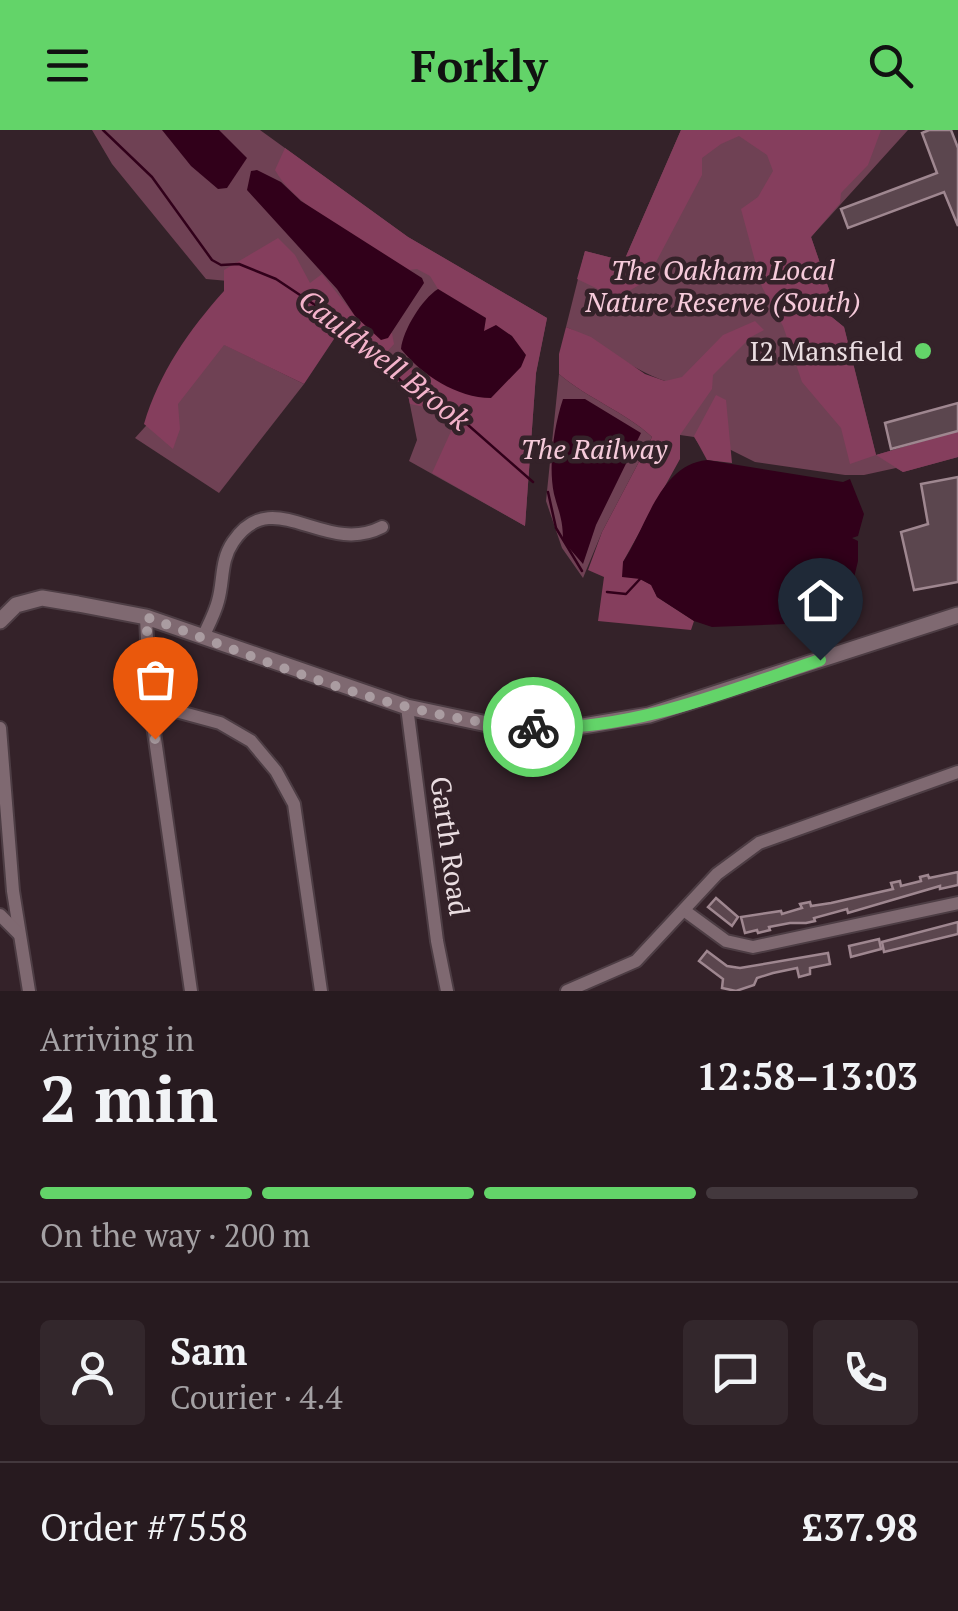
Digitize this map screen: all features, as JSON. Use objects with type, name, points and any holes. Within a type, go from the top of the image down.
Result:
[{"type":"street","points":[[203,637],[219,599],[222,566],[232,544],[250,522],[274,516],[350,536],[382,527]]},
{"type":"street","points":[[0,621],[16,605],[42,598],[146,617],[407,707],[492,725],[571,728],[649,715],[958,615]]},
{"type":"street","points":[[146,617],[150,704],[190,991]]},
{"type":"street","points":[[150,704],[220,722],[251,741],[276,771],[294,804],[321,991]]},
{"type":"street","name":"Garth Road","points":[[407,707],[437,940],[448,991]]},
{"type":"street","points":[[0,728],[13,891],[28,991]]},
{"type":"street","points":[[567,991],[636,961],[717,874],[759,843],[958,772]]},
{"type":"street","points":[[685,911],[726,942],[753,947],[958,903]]},
{"type":"street","points":[[0,914],[20,935]]},
{"type":"green space","points":[[92,130],[260,130],[408,237],[547,318],[536,373],[525,526],[409,461],[417,440],[407,390],[345,337],[273,285],[206,279],[112,164]]},
{"type":"green space","name":"The Oakham Local Nature Reserve (South)","points":[[681,130],[908,130],[811,237],[832,298],[823,310],[844,327],[876,455],[958,431],[958,457],[903,472],[896,468],[845,475],[755,462],[729,449],[702,449],[694,437],[680,435],[665,381],[566,327],[585,251],[624,261]]},
{"type":"green space","points":[[221,343],[304,384],[219,493],[135,438]]},
{"type":"green space","name":"The Railway","points":[[559,374],[652,437],[602,532],[583,578],[562,548],[546,501]]},
{"type":"shaded area","points":[[162,130],[219,130],[247,158],[227,188],[218,189],[191,166]]},
{"type":"shaded area","points":[[681,130],[881,130],[868,165],[841,193],[840,203],[811,237],[832,298],[823,310],[844,327],[876,455],[850,464],[841,428],[802,382],[783,326],[762,287],[741,209],[758,197],[773,171],[767,155],[739,136],[702,158],[702,175],[646,281],[617,298],[577,279],[585,251],[624,261]]},
{"type":"shaded area","points":[[285,148],[408,237],[547,318],[536,373],[525,526],[432,473],[453,427],[439,410],[410,404],[407,390],[389,375],[397,365],[424,371],[447,385],[512,336],[497,326],[484,331],[486,318],[438,289],[430,276],[417,269],[409,270],[299,198],[275,170]]},
{"type":"shaded area","points":[[257,170],[281,182],[301,201],[422,278],[424,283],[388,338],[381,340],[355,316],[337,289],[247,190],[251,171]]},
{"type":"shaded area","points":[[278,238],[295,255],[310,283],[322,274],[355,316],[376,334],[392,333],[394,344],[376,364],[338,333],[304,384],[224,345],[178,404],[180,429],[173,449],[144,424],[158,387],[187,337],[224,291],[224,270]]},
{"type":"shaded area","points":[[438,289],[486,318],[484,331],[496,325],[512,336],[526,355],[521,367],[491,398],[466,394],[441,383],[401,349],[414,316]]},
{"type":"shaded area","points":[[755,321],[764,330],[751,337],[713,375],[712,389],[680,435],[680,459],[623,562],[652,585],[657,597],[694,621],[691,630],[598,621],[604,577],[588,570],[602,532],[652,437],[559,374],[566,327],[591,337],[645,374],[665,381],[682,377],[723,335]]},
{"type":"shaded area","points":[[716,395],[726,400],[732,463],[707,460],[694,436]]},
{"type":"shaded area","name":"The Railway","points":[[563,399],[585,399],[641,433],[596,525],[583,564],[563,541],[552,483],[553,446]]},
{"type":"shaded area","points":[[958,431],[958,457],[903,472],[876,455]]},
{"type":"shaded area","points":[[707,460],[843,482],[850,479],[864,514],[858,536],[852,538],[858,541],[858,561],[846,611],[828,617],[801,613],[786,624],[712,627],[694,621],[657,597],[651,585],[622,577],[623,562],[666,485],[691,464]]},
{"type":"building","points":[[951,130],[958,148],[958,226],[944,192],[848,228],[841,209],[937,173],[922,133]]},
{"type":"building","points":[[958,403],[958,431],[891,449],[885,423]]},
{"type":"building","points":[[958,477],[958,582],[914,590],[901,532],[928,524],[921,484]]},
{"type":"building","points":[[958,872],[958,885],[940,886],[848,913],[847,909],[806,923],[769,927],[770,930],[758,933],[745,933],[741,917],[781,911],[782,914],[802,908],[800,904],[831,903],[893,889],[891,883],[900,881],[901,886],[928,875],[929,878]]},
{"type":"building","points":[[716,898],[738,917],[732,926],[708,907]]},
{"type":"building","points":[[958,922],[958,934],[884,952],[882,942]]},
{"type":"building","points":[[879,939],[881,949],[851,957],[849,946]]},
{"type":"building","points":[[707,951],[727,966],[740,968],[828,953],[830,964],[810,968],[810,974],[799,977],[797,968],[773,973],[736,991],[722,988],[723,979],[699,961]]},
{"type":"waterway","name":"Cauldwell Brook","points":[[103,130],[152,177],[212,260],[221,265],[239,264],[276,279],[348,327],[403,383],[451,410],[533,482]]},
{"type":"waterway","name":"Cauldwell Brook","points":[[548,492],[556,528],[582,571]]},
{"type":"waterway","name":"Cauldwell Brook","points":[[607,592],[626,594],[640,579]]},
{"type":"way so far","points":[[155,739],[146,617],[370,697],[492,725],[533,727]]},
{"type":"place","name":"I2 Mansfield","points":[[923,351]]},
{"type":"route","points":[[533,727],[571,728],[649,715],[820,660]]}]
